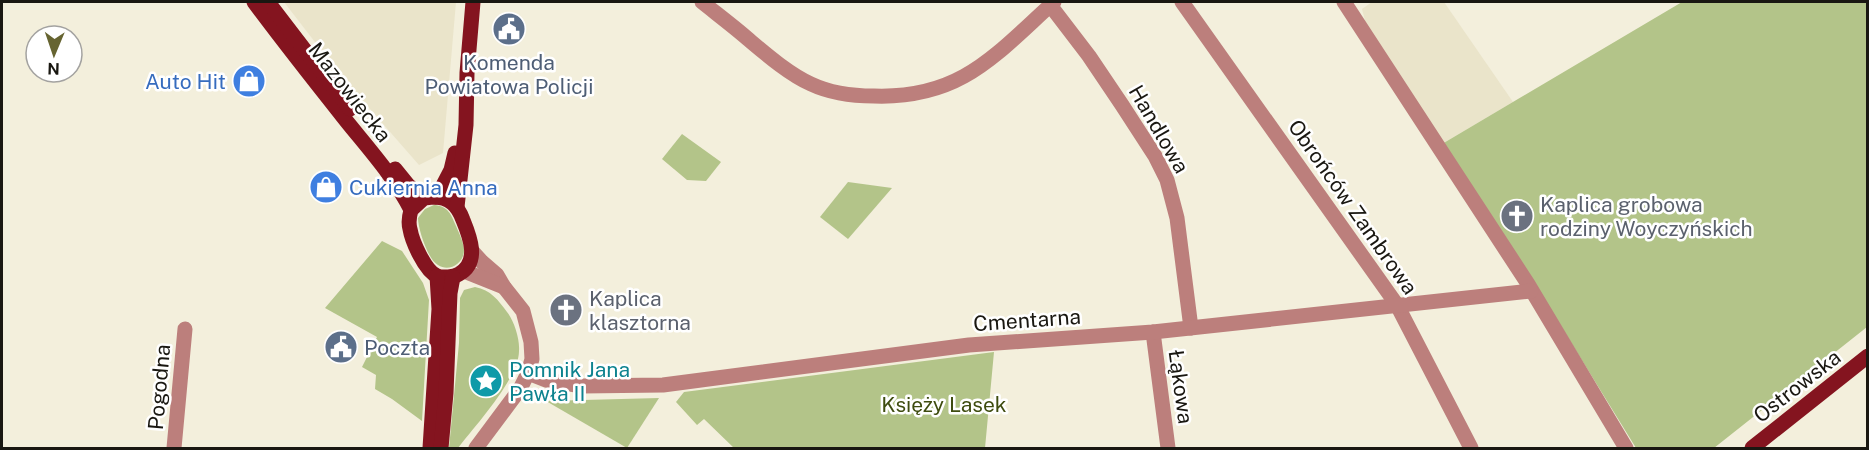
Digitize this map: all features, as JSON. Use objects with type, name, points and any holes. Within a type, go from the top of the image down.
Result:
[{"type":"main road","name":"Mazowiecka","points":[[254,2],[379,163],[411,210]]},
{"type":"main road","name":"Mazowiecka","points":[[268,2],[397,172],[431,197]]},
{"type":"main road","points":[[441,448],[446,393],[450,293],[459,274],[471,259],[472,251],[469,235],[457,207],[466,125],[467,73],[473,2]]},
{"type":"main road","points":[[430,448],[439,309],[437,276],[424,263],[410,229],[411,210],[431,197],[448,178],[455,156],[458,122],[467,73]]},
{"type":"main road","points":[[431,197],[447,200],[457,207]]},
{"type":"main road","points":[[437,276],[459,274]]},
{"type":"main road","name":"Ostrowska","points":[[1752,448],[1868,356]]},
{"type":"street","points":[[702,2],[775,61],[812,84],[854,96],[896,97],[925,92],[952,83],[980,67],[1000,52],[1052,3]]},
{"type":"street","name":"Obrońców Zambrowa","points":[[1182,2],[1397,305],[1471,448]]},
{"type":"street","name":"Handlowa","points":[[1052,3],[1116,95],[1155,156],[1167,180],[1178,218],[1191,328]]},
{"type":"street","points":[[1351,4],[1531,291],[1626,448]]},
{"type":"street","points":[[472,251],[497,275],[523,311],[528,326],[531,359],[528,373],[520,389],[476,448]]},
{"type":"street","points":[[459,274],[482,278],[489,283],[504,287]]},
{"type":"street","name":"Cmentarna","points":[[528,373],[546,380],[582,386],[663,385],[969,345],[1153,332],[1531,291]]},
{"type":"street","name":"Pogodna","points":[[174,448],[185,329]]},
{"type":"street","name":"Łąkowa","points":[[1153,332],[1168,448]]},
{"type":"shaded area","points":[[284,2],[456,2],[443,153],[419,165],[342,77]]},
{"type":"shaded area","points":[[1372,2],[1444,2],[1513,102],[1442,144],[1371,44],[1362,9]]},
{"type":"green space","points":[[1682,2],[1867,2],[1867,327],[1714,448],[1636,448],[1543,297],[1442,144]]},
{"type":"green space","points":[[682,134],[721,162],[706,181],[687,180],[662,159]]},
{"type":"green space","points":[[848,182],[892,188],[848,239],[820,217]]},
{"type":"green space","points":[[434,205],[448,211],[463,243],[464,254],[452,267],[443,267],[434,262],[427,251],[418,223],[418,218],[425,209]]},
{"type":"green space","points":[[382,241],[402,251],[423,283],[429,300],[422,421],[375,389],[376,375],[362,367],[377,337],[325,308]]},
{"type":"green space","points":[[475,287],[490,293],[507,312],[516,330],[519,351],[512,374],[495,401],[458,448],[449,448],[459,343],[460,298],[464,290]]},
{"type":"green space","name":"Księży Lasek","points":[[994,352],[985,448],[734,448],[704,419],[697,425],[676,402],[684,392]]},
{"type":"green space","points":[[659,398],[627,448],[546,401]]},
{"type":"place","name":"Komenda Powiatowa Policji","points":[[509,29]]},
{"type":"place","name":"Auto Hit","points":[[249,81]]},
{"type":"place","name":"Cukiernia Anna","points":[[326,187]]},
{"type":"place","name":"Kaplica grobowa rodziny Woyczyńskich","points":[[1517,216]]},
{"type":"place","name":"Kaplica klasztorna","points":[[566,310]]},
{"type":"place","name":"Poczta","points":[[341,347]]},
{"type":"place","name":"Pomnik Jana Pawła II","points":[[486,381]]}]
